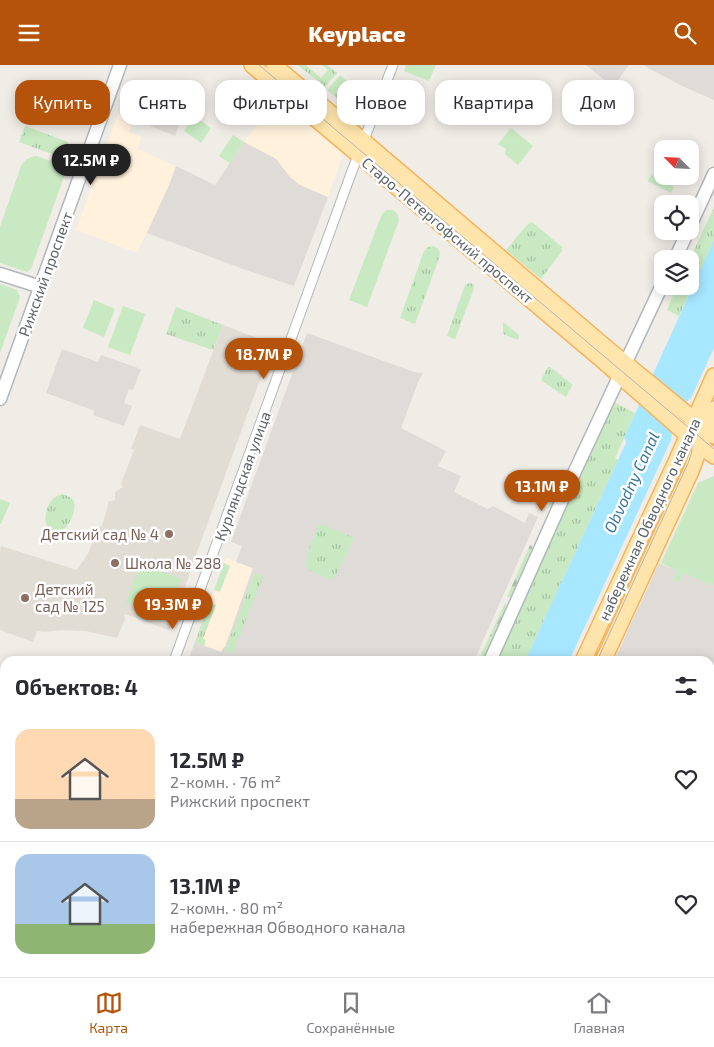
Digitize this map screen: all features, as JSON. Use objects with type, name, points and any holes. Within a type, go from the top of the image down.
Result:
[{"type":"main road","name":"Старо-Петергофский проспект","points":[[252,65],[361,148],[684,419]]},
{"type":"main road","name":"Старо-Петергофский проспект","points":[[274,65],[361,148]]},
{"type":"main road","name":"набережная Обводного канала","points":[[585,656],[688,435],[684,419],[714,376]]},
{"type":"main road","name":"набережная Обводного канала","points":[[605,656],[692,471],[700,446],[710,433],[714,409]]},
{"type":"main road","points":[[684,419],[710,433]]},
{"type":"main road","points":[[688,435],[714,456]]},
{"type":"street","name":"Рижский проспект","points":[[0,399],[120,65]]},
{"type":"street","name":"Курляндская улица","points":[[176,656],[393,65]]},
{"type":"street","points":[[699,207],[714,175]]},
{"type":"street","points":[[0,274],[40,287]]},
{"type":"street","points":[[492,656],[575,471],[657,295]]},
{"type":"shaded area","points":[[586,65],[629,65],[618,80],[604,80]]},
{"type":"shaded area","points":[[643,65],[714,65],[714,100],[682,86]]},
{"type":"shaded area","points":[[118,114],[120,115],[120,125],[132,125],[129,132],[142,137],[138,149],[176,166],[170,183],[137,253],[76,230]]},
{"type":"shaded area","points":[[148,125],[179,125],[175,136]]},
{"type":"shaded area","points":[[257,125],[309,125],[341,152],[342,157],[328,197],[300,185],[290,177],[276,159],[244,142]]},
{"type":"shaded area","points":[[244,142],[276,159],[290,177],[300,185],[328,197],[294,286],[147,233],[176,166],[215,185]]},
{"type":"shaded area","points":[[223,325],[273,344],[169,630],[125,614],[125,619],[117,638],[86,631],[37,631],[33,642],[0,630],[1,546],[77,570],[89,552],[97,528],[102,526],[108,502],[115,500],[115,492],[123,487],[121,484],[134,450],[131,449],[140,425],[180,439]]},
{"type":"shaded area","points":[[307,333],[414,372],[423,373],[401,428],[446,451],[438,466],[461,476],[454,492],[488,509],[493,506],[525,523],[529,513],[538,517],[476,656],[190,656],[195,642],[221,652],[225,647],[253,568],[236,562],[242,546],[231,542]]},
{"type":"shaded area","points":[[62,349],[98,362],[101,355],[141,369],[133,390],[129,389],[124,403],[132,406],[124,426],[93,415],[95,411],[46,393]]},
{"type":"shaded area","points":[[226,558],[253,568],[222,652],[195,642]]},
{"type":"shaded area","points":[[659,563],[677,571],[673,580],[679,583],[683,572],[714,586],[714,656],[616,656]]},
{"type":"green space","points":[[298,65],[306,65],[321,78],[328,70],[322,65],[327,65],[337,73],[327,85],[327,80],[316,80]]},
{"type":"green space","points":[[406,65],[436,65],[429,81],[404,71]]},
{"type":"green space","points":[[340,75],[345,80],[337,80],[337,98],[327,90]]},
{"type":"green space","points":[[205,124],[211,128],[201,143],[184,131],[188,125]]},
{"type":"green space","points":[[25,126],[68,142],[67,146],[74,148],[70,158],[66,159],[19,142]]},
{"type":"green space","points":[[511,128],[533,146],[518,165],[505,154],[506,149],[498,144]]},
{"type":"green space","points":[[233,135],[244,142],[230,163],[219,156]]},
{"type":"green space","points":[[36,156],[64,165],[67,168],[31,269],[27,272],[0,263],[0,227],[21,166],[27,159]]},
{"type":"green space","points":[[651,175],[654,177],[654,184],[648,181]]},
{"type":"green space","points":[[656,185],[670,185],[674,187],[671,193]]},
{"type":"green space","points":[[714,207],[714,240],[699,273],[699,250],[694,250]]},
{"type":"green space","points":[[387,210],[393,210],[397,213],[399,220],[367,307],[349,300],[382,214]]},
{"type":"green space","points":[[532,222],[562,247],[562,251],[541,279],[506,250],[527,225]]},
{"type":"green space","points":[[434,246],[440,252],[439,258],[415,324],[400,318],[424,251],[428,247]]},
{"type":"green space","points":[[0,284],[17,290],[20,296],[0,353]]},
{"type":"green space","points":[[473,284],[473,291],[455,339],[447,336],[465,285]]},
{"type":"green space","points":[[673,295],[689,295],[679,316],[667,310]]},
{"type":"green space","points":[[94,300],[115,309],[104,337],[83,328]]},
{"type":"green space","points":[[123,306],[145,314],[130,355],[108,347]]},
{"type":"green space","points":[[176,307],[223,325],[213,350],[166,334]]},
{"type":"green space","points":[[503,322],[519,335],[518,340],[503,334]]},
{"type":"green space","points":[[548,367],[572,384],[566,397],[542,381]]},
{"type":"green space","points":[[615,403],[635,413],[615,458],[618,460],[527,656],[499,656],[597,438]]},
{"type":"green space","points":[[564,472],[566,473],[551,508],[548,508]]},
{"type":"green space","points":[[714,476],[714,586],[684,573],[679,583],[673,580],[677,571],[661,563],[698,483]]},
{"type":"green space","points":[[62,494],[73,500],[73,513],[68,525],[64,529],[54,532],[47,525],[46,514],[48,506],[53,499]]},
{"type":"green space","points":[[0,499],[10,503],[1,524],[0,524]]},
{"type":"green space","points":[[323,525],[353,537],[335,577],[331,580],[309,570],[305,566],[318,526]]},
{"type":"green space","points":[[530,545],[533,547],[511,597],[507,597]]},
{"type":"green space","points":[[141,563],[181,579],[166,618],[126,603]]},
{"type":"green space","points":[[224,563],[230,566],[220,592],[214,590]]},
{"type":"green space","points":[[254,574],[260,574],[263,577],[233,653],[225,651]]},
{"type":"green space","points":[[209,603],[216,605],[203,639],[206,640],[204,646],[195,642]]},
{"type":"green space","points":[[505,603],[507,607],[485,656],[480,656]]},
{"type":"water","name":"Obvodny Canal","points":[[714,240],[714,348],[691,398],[687,401],[672,433],[671,440],[571,656],[527,656],[626,443],[624,438],[689,295],[699,295],[699,273]]},
{"type":"tram line","points":[[259,65],[714,449]]},
{"type":"tram line","points":[[599,656],[689,461],[692,444],[689,428]]},
{"type":"place","name":"Детский сад № 4","points":[[169,534]]},
{"type":"place","name":"Школа № 288","points":[[115,563]]},
{"type":"place","name":"Детский сад № 125","points":[[25,598]]}]
